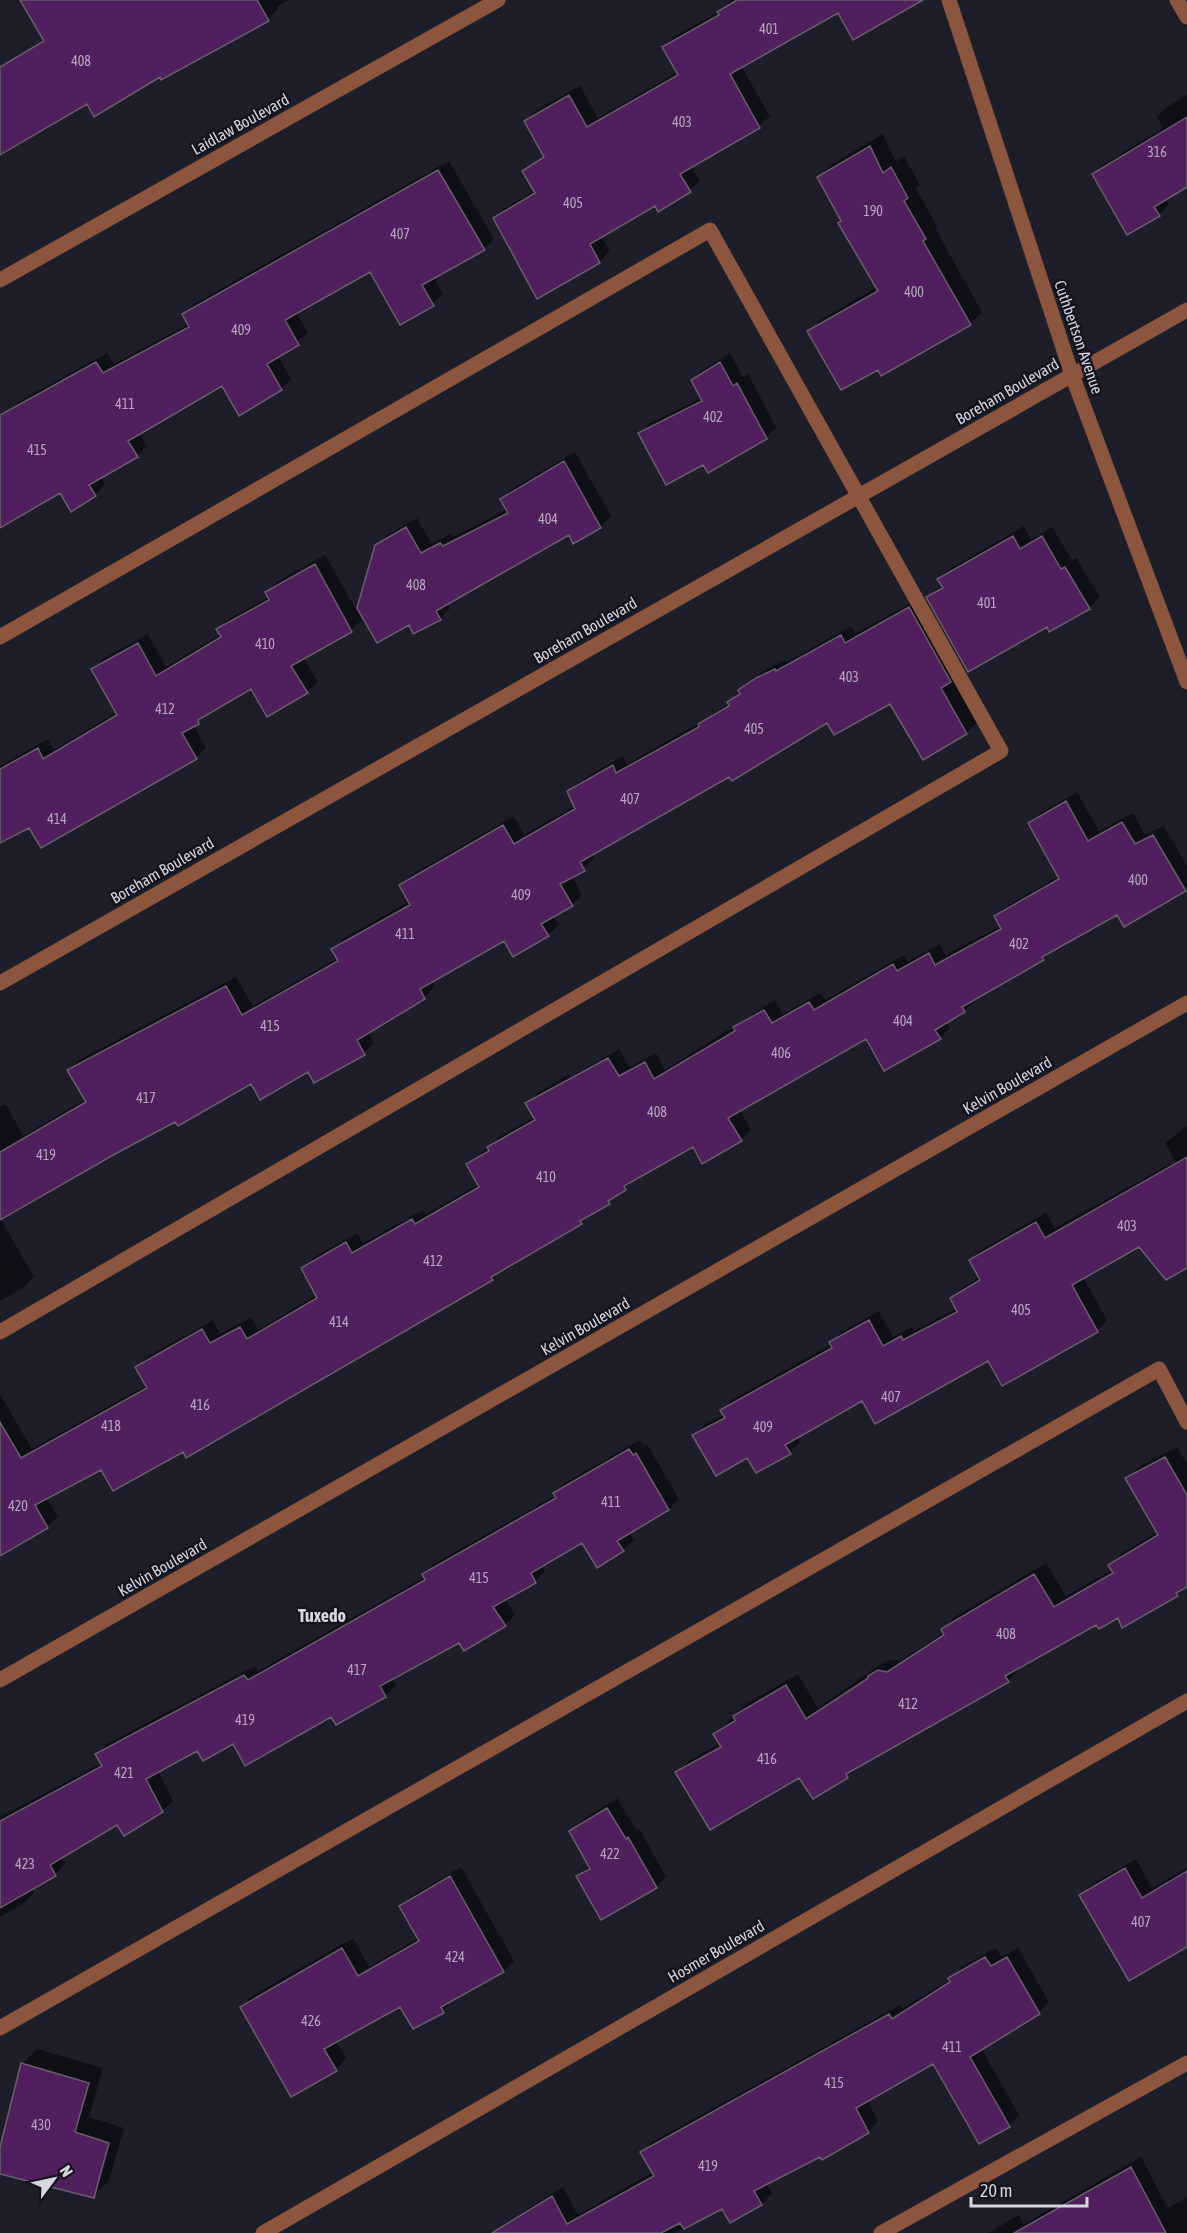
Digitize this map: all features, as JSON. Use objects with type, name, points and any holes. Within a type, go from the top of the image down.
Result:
[{"type":"street","name":"Laidlaw Boulevard","points":[[0,280],[498,0]]},
{"type":"street","name":"Cuthbertson Avenue","points":[[950,0],[1072,375],[1187,682]]},
{"type":"street","points":[[1177,0],[1187,17]]},
{"type":"street","points":[[0,637],[710,230],[1001,751],[0,1332]]},
{"type":"street","name":"Boreham Boulevard","points":[[0,983],[1187,310]]},
{"type":"street","name":"Kelvin Boulevard","points":[[0,1680],[1187,1003]]},
{"type":"street","points":[[0,2028],[1159,1369],[1187,1422]]},
{"type":"street","name":"Hosmer Boulevard","points":[[263,2233],[1187,1701]]},
{"type":"street","points":[[881,2233],[1187,2063]]},
{"type":"building","points":[[20,0],[257,0],[269,21],[161,80],[160,77],[94,117],[87,104],[0,155],[0,67],[44,41]]},
{"type":"building","points":[[737,0],[923,0],[853,40],[838,13],[730,74],[760,128],[680,174],[691,192],[658,212],[655,206],[590,244],[600,263],[537,299],[493,218],[535,193],[522,171],[544,157],[524,121],[569,95],[587,127],[678,75],[662,47],[719,15],[717,12]]},
{"type":"building","points":[[1187,117],[1187,187],[1154,207],[1160,216],[1127,235],[1092,174]]},
{"type":"building","points":[[870,146],[883,173],[891,167],[908,198],[904,201],[926,239],[923,241],[971,325],[881,376],[878,370],[841,390],[807,331],[878,291],[838,223],[841,221],[817,177]]},
{"type":"building","points":[[438,170],[485,250],[422,285],[434,306],[400,325],[370,272],[285,320],[299,345],[267,364],[282,390],[239,416],[222,386],[128,441],[138,457],[89,485],[96,496],[71,512],[60,493],[0,528],[0,415],[96,362],[103,373],[189,327],[182,314]]},
{"type":"building","points":[[720,362],[733,386],[737,383],[767,439],[708,473],[703,465],[666,485],[638,433],[702,401],[691,380]]},
{"type":"building","points":[[564,461],[601,528],[573,544],[569,535],[469,592],[436,611],[441,620],[413,634],[409,625],[377,643],[357,608],[375,545],[406,527],[421,553],[440,543],[443,546],[508,513],[500,499]]},
{"type":"building","points":[[1013,536],[1020,549],[1042,536],[1061,569],[1065,567],[1090,609],[1049,632],[1047,627],[968,672],[926,597],[943,588],[937,579]]},
{"type":"building","points":[[315,564],[352,632],[291,666],[308,693],[267,717],[251,689],[198,720],[199,724],[182,733],[197,759],[41,848],[29,828],[0,843],[0,769],[38,748],[43,759],[117,715],[91,669],[138,643],[156,676],[221,637],[216,629],[269,600],[265,592]]},
{"type":"building","points":[[909,607],[951,682],[941,688],[967,734],[923,760],[890,704],[834,735],[827,723],[732,781],[729,777],[580,862],[585,871],[560,884],[573,906],[541,924],[549,936],[513,957],[504,941],[420,989],[425,999],[357,1040],[365,1055],[314,1083],[308,1072],[260,1100],[251,1084],[178,1126],[175,1122],[115,1154],[0,1220],[0,1152],[86,1102],[67,1070],[226,986],[242,1015],[338,961],[331,949],[410,905],[399,885],[503,825],[514,844],[575,809],[567,791],[613,765],[616,773],[699,727],[698,724],[729,706],[727,702],[740,694],[738,690],[756,678],[775,669],[776,671],[841,635],[845,643]]},
{"type":"building","points":[[1066,801],[1088,841],[1122,822],[1135,844],[1153,835],[1186,891],[1124,927],[1117,915],[1042,957],[1044,960],[962,1007],[965,1012],[935,1030],[941,1039],[884,1071],[866,1039],[728,1118],[742,1141],[702,1164],[693,1147],[624,1186],[626,1190],[608,1201],[610,1204],[580,1221],[582,1224],[491,1277],[493,1280],[186,1458],[183,1452],[113,1491],[101,1470],[35,1505],[48,1528],[0,1556],[0,1422],[21,1458],[147,1388],[135,1367],[202,1329],[210,1343],[240,1327],[247,1339],[317,1298],[301,1268],[346,1242],[352,1253],[412,1219],[415,1224],[479,1187],[466,1164],[489,1151],[487,1147],[535,1120],[525,1103],[608,1058],[619,1076],[645,1062],[654,1079],[735,1031],[733,1027],[764,1010],[772,1023],[809,1002],[814,1010],[893,964],[897,971],[929,953],[935,965],[1001,929],[994,916],[1059,879],[1028,823]]},
{"type":"building","points":[[1187,1157],[1187,1268],[1166,1280],[1139,1247],[1072,1285],[1098,1332],[1002,1386],[988,1361],[875,1424],[862,1401],[785,1445],[791,1454],[756,1473],[747,1458],[716,1476],[692,1435],[725,1418],[720,1410],[832,1348],[829,1342],[869,1320],[883,1346],[901,1336],[903,1340],[957,1312],[950,1298],[980,1280],[969,1260],[1036,1222],[1045,1238]]},
{"type":"building","points":[[629,1449],[633,1455],[636,1453],[669,1510],[617,1541],[624,1551],[597,1568],[582,1543],[531,1573],[536,1583],[493,1607],[506,1626],[464,1651],[459,1643],[380,1686],[386,1697],[336,1725],[331,1717],[245,1766],[233,1744],[203,1761],[197,1751],[146,1779],[163,1812],[124,1836],[117,1825],[50,1865],[56,1876],[0,1908],[0,1821],[102,1766],[95,1754],[244,1675],[248,1680],[425,1580],[422,1574],[556,1498],[553,1493]]},
{"type":"building","points":[[1165,1457],[1187,1495],[1187,1587],[1176,1593],[1178,1596],[1122,1628],[1118,1618],[1099,1629],[1096,1625],[1005,1676],[1009,1682],[846,1774],[848,1778],[813,1799],[799,1778],[710,1830],[675,1772],[721,1747],[713,1734],[735,1721],[733,1716],[786,1685],[806,1719],[878,1670],[887,1672],[944,1635],[941,1629],[1034,1574],[1054,1607],[1113,1573],[1108,1565],[1158,1535],[1125,1478]]},
{"type":"building","points":[[607,1808],[626,1839],[628,1837],[657,1888],[601,1920],[576,1876],[590,1869],[569,1831]]},
{"type":"building","points":[[1125,1868],[1142,1898],[1187,1871],[1187,1947],[1129,1981],[1079,1895]]},
{"type":"building","points":[[450,1876],[504,1972],[441,2007],[444,2013],[413,2029],[400,2007],[324,2049],[337,2071],[291,2097],[240,2007],[342,1948],[358,1976],[419,1941],[399,1906]]},
{"type":"building","points":[[985,1957],[991,1966],[1007,1957],[1040,2014],[970,2057],[1010,2127],[979,2144],[933,2064],[856,2108],[869,2133],[822,2160],[820,2157],[754,2191],[762,2205],[730,2223],[722,2209],[684,2229],[680,2223],[661,2233],[492,2233],[552,2196],[567,2224],[654,2176],[640,2152],[889,2014],[892,2019],[950,1982],[948,1978]]},
{"type":"building","points":[[21,2063],[89,2083],[75,2132],[109,2143],[94,2198],[0,2174],[0,2147]]},
{"type":"building","points":[[1131,2167],[1166,2233],[1014,2233]]},
{"type":"district","name":"Tuxedo","points":[[322,1616]]}]
